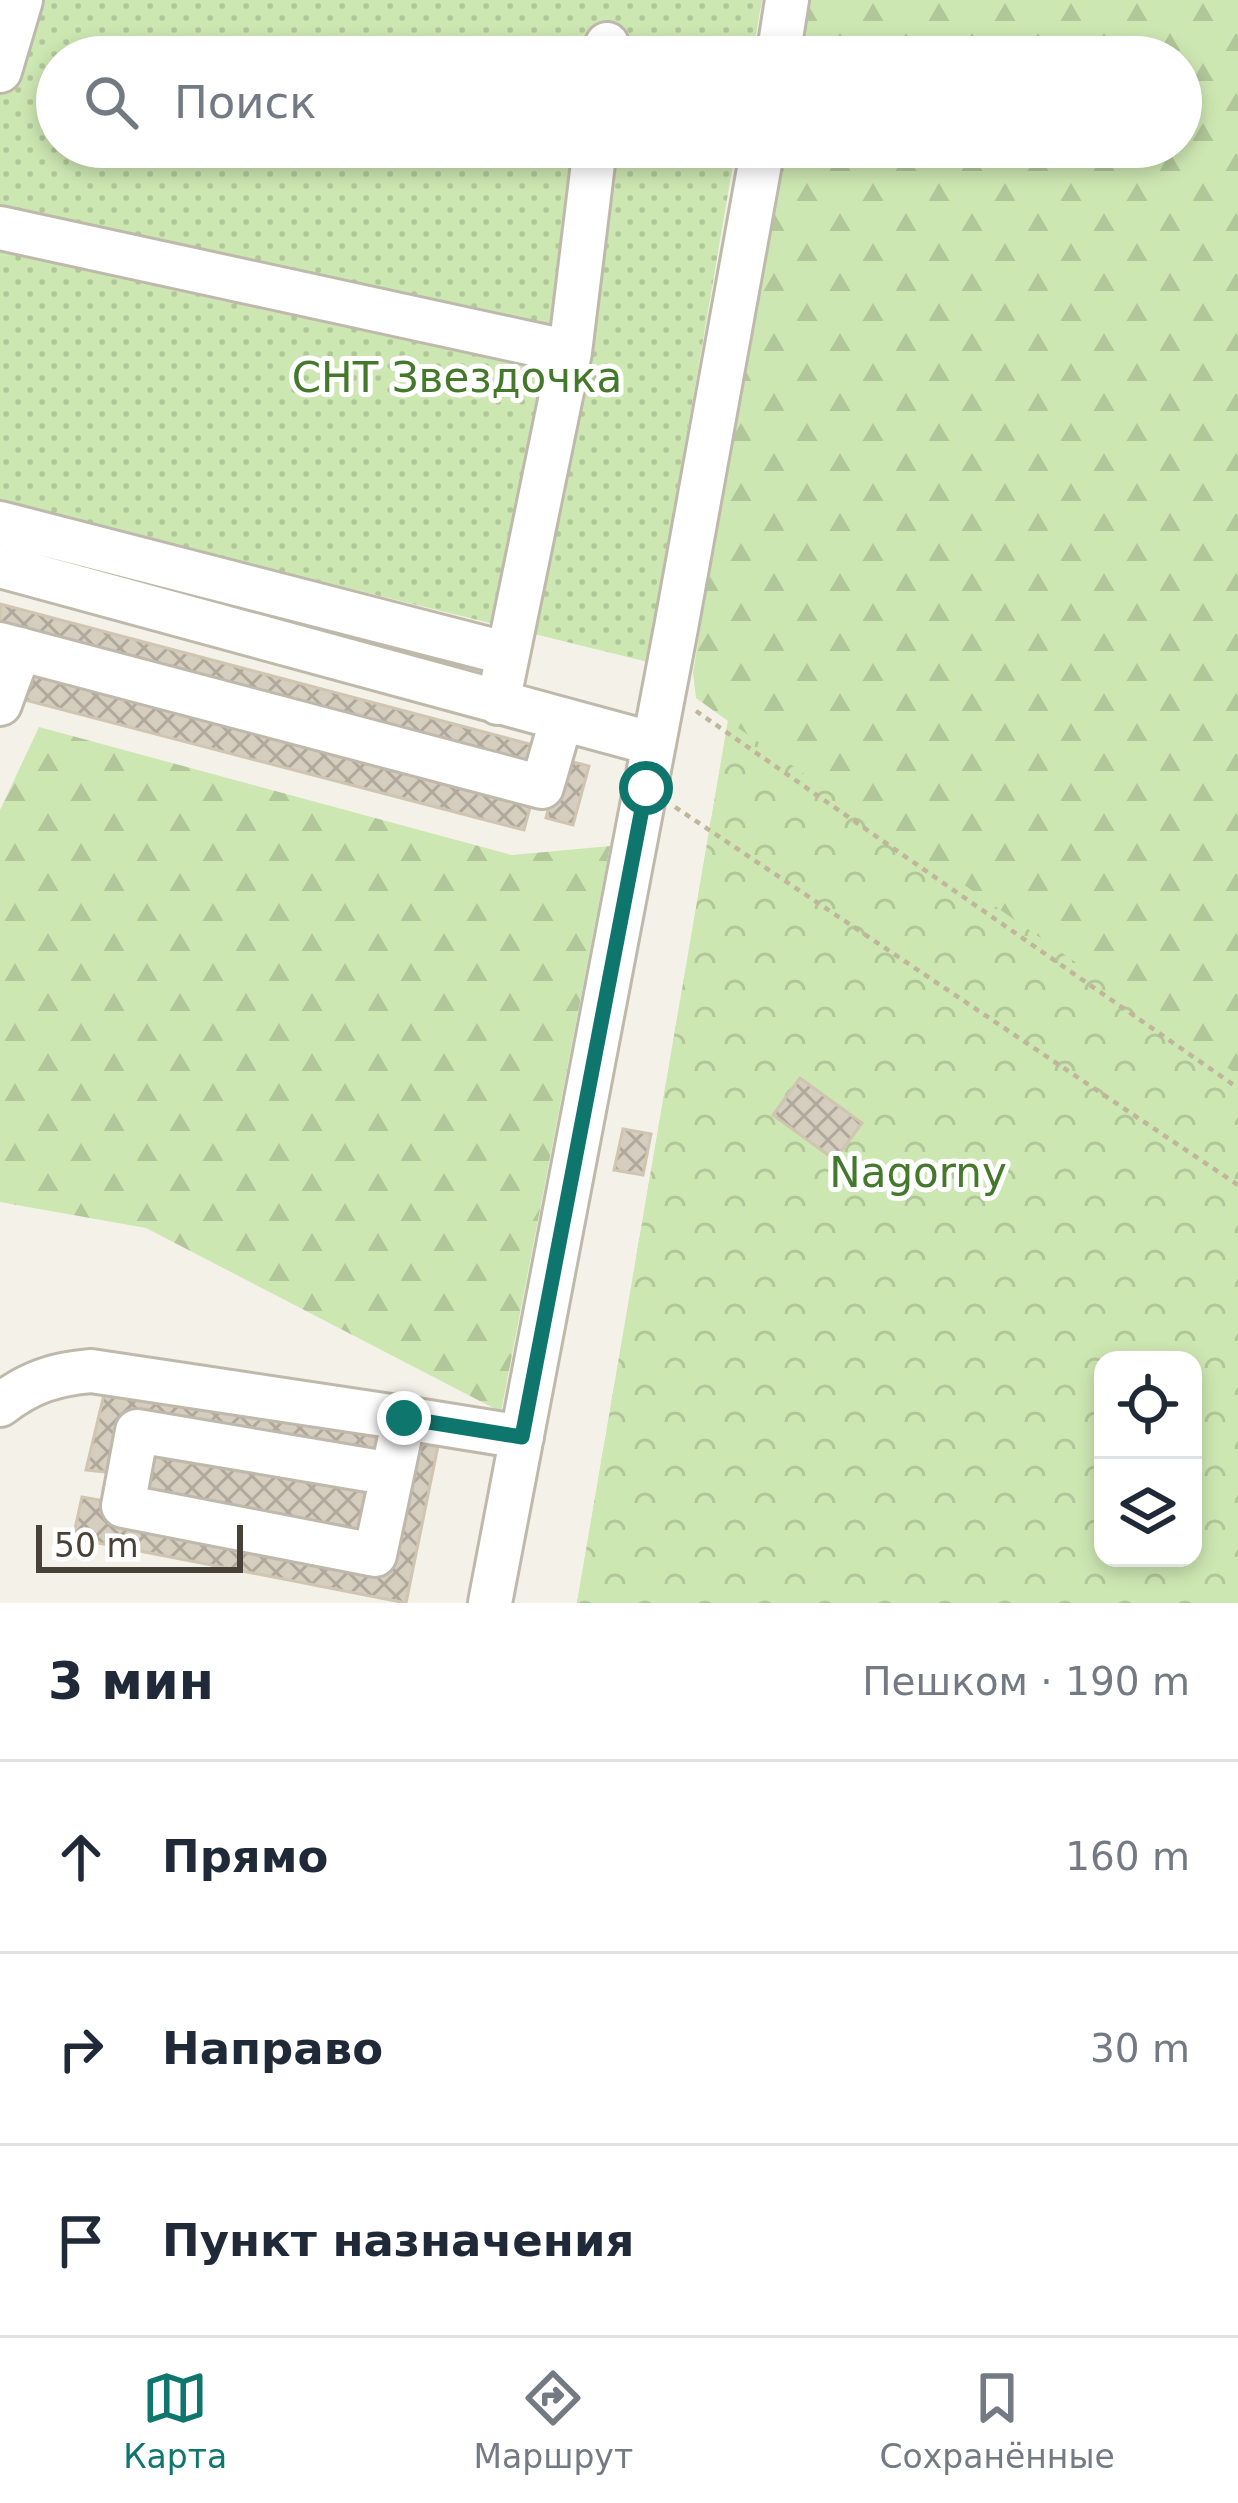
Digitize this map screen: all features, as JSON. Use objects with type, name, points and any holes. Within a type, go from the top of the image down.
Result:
[{"type":"lane","points":[[0,71],[21,0]]},
{"type":"lane","points":[[781,36],[787,0]]},
{"type":"lane","points":[[498,703],[570,352],[592,168]]},
{"type":"lane","points":[[490,1603],[759,168]]},
{"type":"lane","points":[[0,228],[570,352]]},
{"type":"lane","points":[[0,523],[508,654]]},
{"type":"lane","points":[[0,566],[654,744]]},
{"type":"lane","points":[[0,704],[10,647],[542,787],[561,722]]},
{"type":"lane","points":[[0,1405],[24,1387],[56,1374],[92,1371],[522,1437]]},
{"type":"lane","points":[[392,1474],[137,1431],[123,1506],[375,1556],[404,1418]]},
{"type":"path","points":[[685,703],[1238,1088]]},
{"type":"path","points":[[646,788],[1238,1185]]},
{"type":"green space","name":"СНТ Звездочка","points":[[0,0],[762,0],[756,36],[36,36],[36,168],[732,168],[648,662],[0,502]]},
{"type":"green space","points":[[801,0],[1238,0],[1238,1603],[577,1603],[728,721],[696,698],[693,673],[774,168],[1202,168],[1202,36],[795,36]]},
{"type":"green space","name":"Nagorny","points":[[728,721],[1238,1075],[1238,1603],[577,1603]]},
{"type":"green space","points":[[39,727],[512,855],[610,846],[501,1412],[146,1228],[0,1202],[0,810]]},
{"type":"building","points":[[0,604],[541,747],[534,773],[0,631]]},
{"type":"building","points":[[33,670],[532,800],[524,830],[25,700]]},
{"type":"building","points":[[561,759],[589,766],[573,825],[546,818]]},
{"type":"building","points":[[800,1078],[862,1123],[835,1160],[773,1115]]},
{"type":"building","points":[[623,1129],[651,1134],[643,1175],[614,1170]]},
{"type":"building","points":[[107,1382],[390,1427],[384,1456],[127,1418],[115,1473],[86,1470]]},
{"type":"building","points":[[413,1431],[440,1436],[406,1603],[73,1538],[82,1497],[110,1502],[107,1518],[384,1574]]},
{"type":"building","points":[[147,1445],[376,1487],[367,1536],[140,1499]]},
{"type":"route","points":[[404,1418],[522,1437],[646,788]]}]
